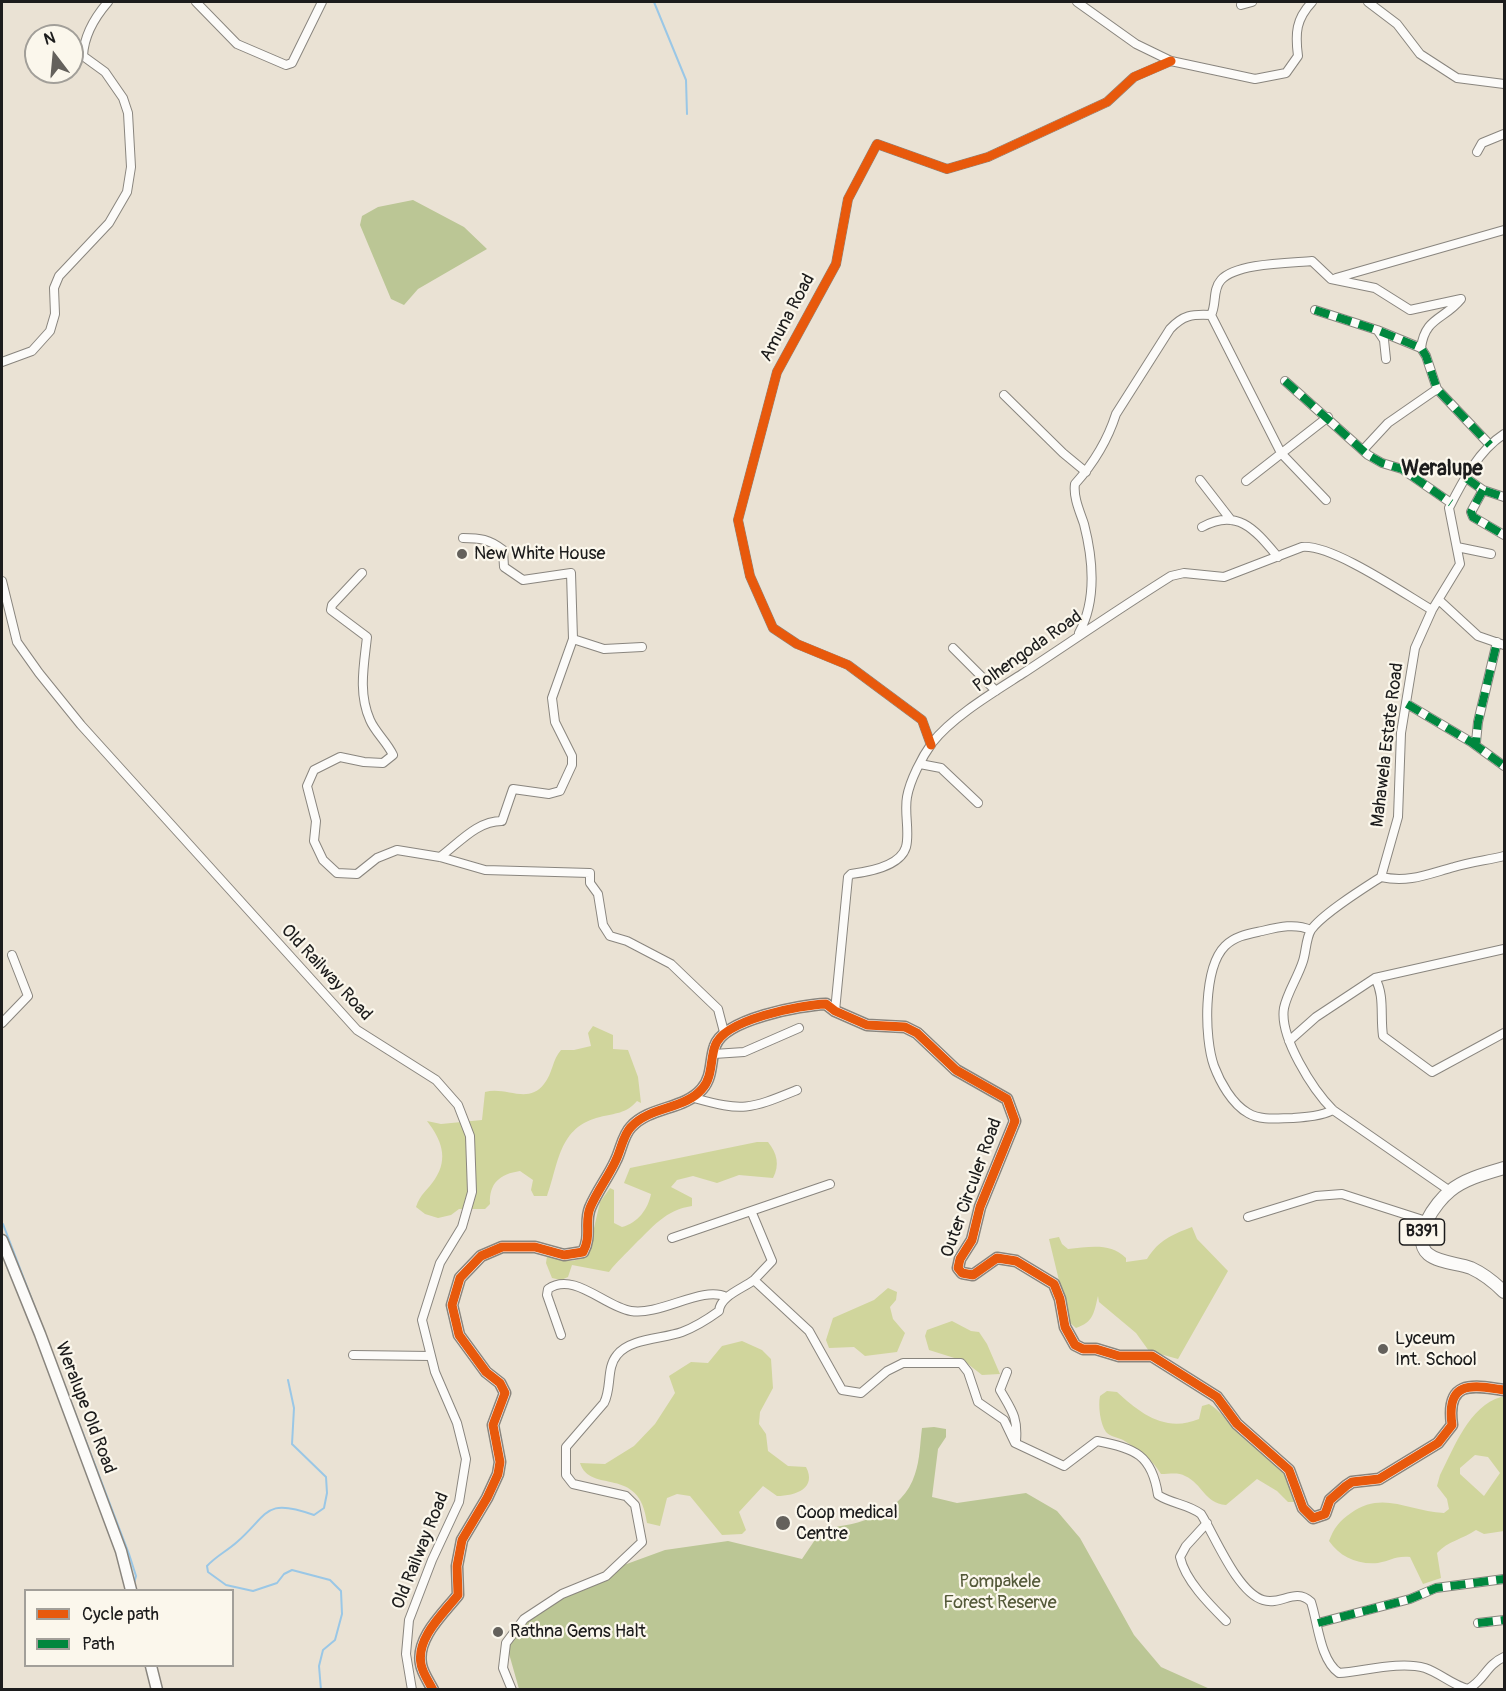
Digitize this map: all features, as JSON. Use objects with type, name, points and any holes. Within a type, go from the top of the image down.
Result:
[{"type":"main road","name":"B391","points":[[1504,1168],[1480,1175],[1450,1191],[1426,1221],[1421,1233],[1423,1246],[1428,1254],[1470,1268],[1492,1280],[1504,1292]]},
{"type":"street","points":[[2,362],[32,351],[50,331],[55,314],[54,288],[59,276],[83,254],[109,223],[127,192],[131,168],[128,113],[123,98],[105,72],[83,56],[84,43],[90,29],[108,2]]},
{"type":"street","points":[[195,2],[237,45],[286,65],[292,63],[321,2]]},
{"type":"street","points":[[1077,2],[1136,44],[1171,62],[1255,79],[1286,73],[1298,56],[1295,32],[1302,13],[1312,2]]},
{"type":"street","points":[[1241,5],[1252,2]]},
{"type":"street","points":[[1368,2],[1397,24],[1420,54],[1457,78],[1504,84]]},
{"type":"street","name":"Amuna Road","points":[[931,745],[922,720],[913,713],[848,665],[797,644],[773,628],[750,576],[738,520],[777,372],[836,264],[848,199],[877,144],[947,169],[988,157],[1107,102],[1134,77],[1171,62]]},
{"type":"street","points":[[1477,152],[1482,143],[1504,134]]},
{"type":"street","points":[[1331,279],[1504,230]]},
{"type":"street","points":[[1326,500],[1281,453],[1211,315],[1215,293],[1222,279],[1243,268],[1312,261],[1331,279],[1375,288],[1410,310],[1461,299],[1453,309],[1431,322],[1423,334],[1421,348]]},
{"type":"street","points":[[1315,310],[1377,330],[1421,348],[1437,389],[1490,445]]},
{"type":"street","points":[[1077,637],[1086,620],[1091,592],[1087,537],[1074,490],[1075,484],[1086,472],[1111,430],[1116,414],[1170,329],[1180,318],[1193,314],[1211,315]]},
{"type":"street","points":[[1377,330],[1384,340],[1386,359]]},
{"type":"street","points":[[1284,381],[1328,417],[1363,450],[1382,463],[1402,469],[1451,503],[1490,445],[1504,434]]},
{"type":"street","points":[[1363,450],[1388,423],[1437,389]]},
{"type":"street","points":[[1004,395],[1063,453],[1086,472]]},
{"type":"street","points":[[1246,481],[1328,417]]},
{"type":"street","points":[[1466,478],[1483,490],[1504,497]]},
{"type":"street","points":[[1200,480],[1231,519]]},
{"type":"street","points":[[1483,490],[1472,512],[1473,516],[1504,535]]},
{"type":"street","name":"Mahawela Estate Road","points":[[1381,878],[1398,818],[1401,733],[1415,648],[1432,610],[1440,601],[1460,564],[1449,508],[1451,503]]},
{"type":"street","points":[[1202,527],[1213,520],[1231,519],[1245,523],[1257,532],[1278,557]]},
{"type":"street","points":[[440,857],[480,825],[488,821],[502,821],[513,789],[549,794],[560,791],[572,765],[572,756],[555,722],[552,698],[573,639],[572,573],[523,580],[504,567],[502,550],[494,543],[484,538],[463,538]]},
{"type":"street","name":"Polhengoda Road","points":[[835,1011],[848,877],[851,874],[869,872],[884,866],[899,857],[906,848],[907,796],[920,764],[931,745],[941,732],[996,691],[1098,621],[1171,576],[1184,573],[1224,578],[1314,546],[1357,566],[1432,610]]},
{"type":"street","points":[[1457,547],[1491,554]]},
{"type":"street","points":[[362,573],[332,605],[331,610],[367,637],[362,679],[363,702],[371,722],[393,755],[383,763],[340,757],[314,770],[307,786],[316,821],[314,841],[323,860],[337,873],[357,874],[377,858],[397,850],[440,857],[485,870],[590,873],[590,883],[598,894],[603,926],[610,936],[627,941],[671,964],[717,1009],[724,1032],[714,1046],[706,1085],[694,1098],[653,1112],[638,1120],[628,1129],[616,1160],[589,1210],[589,1241],[583,1252],[564,1255],[536,1247],[502,1247],[482,1256],[460,1278],[452,1305],[459,1335],[486,1372],[500,1383],[505,1393],[493,1425],[500,1461],[488,1498],[462,1540],[457,1566],[458,1595],[427,1636],[421,1648],[421,1665],[433,1689]]},
{"type":"street","name":"Old Railway Road","points":[[2,581],[17,642],[81,725],[357,1030],[436,1080],[458,1105],[470,1136],[472,1192],[462,1227],[440,1263],[422,1320],[431,1356],[457,1423],[466,1458],[459,1502],[432,1560],[409,1620],[406,1654],[412,1689]]},
{"type":"street","points":[[1440,601],[1478,636],[1501,644],[1478,722],[1477,741],[1471,742]]},
{"type":"street","points":[[573,639],[604,649],[642,647]]},
{"type":"street","points":[[953,648],[996,691]]},
{"type":"street","points":[[1407,704],[1471,742],[1504,766]]},
{"type":"street","points":[[920,764],[941,768],[978,803]]},
{"type":"street","points":[[1450,1191],[1333,1110],[1321,1098],[1289,1041],[1285,1030],[1284,1008],[1304,960],[1311,930],[1351,896],[1381,878],[1397,881],[1421,878],[1453,867],[1504,856]]},
{"type":"street","points":[[1311,930],[1302,926],[1282,926],[1235,938],[1223,947],[1215,958],[1209,989],[1209,1048],[1214,1066],[1228,1093],[1246,1112],[1254,1116],[1276,1119],[1311,1116],[1333,1110]]},
{"type":"street","points":[[1289,1041],[1316,1017],[1375,978],[1504,949]]},
{"type":"street","points":[[2,1023],[28,996],[12,955]]},
{"type":"street","points":[[1375,978],[1381,989],[1383,1003],[1380,1014],[1383,1036],[1432,1072],[1504,1033]]},
{"type":"street","name":"Outer Circuler Road","points":[[724,1032],[744,1022],[810,1005],[826,1004],[835,1011],[867,1025],[905,1027],[917,1033],[956,1070],[1006,1100],[1013,1109],[1015,1121],[980,1207],[972,1240],[960,1259],[958,1268],[962,1273],[973,1275],[997,1258],[1016,1261],[1054,1284],[1060,1299],[1065,1327],[1075,1345],[1083,1349],[1096,1349],[1119,1356],[1152,1356],[1217,1397],[1237,1424],[1289,1470],[1303,1508],[1313,1518],[1325,1514],[1330,1500],[1352,1482],[1379,1479],[1438,1443],[1452,1425],[1449,1407],[1452,1398],[1460,1389],[1487,1387],[1504,1390]]},
{"type":"street","points":[[714,1054],[744,1052],[799,1028]]},
{"type":"street","points":[[694,1098],[731,1108],[757,1106],[797,1090]]},
{"type":"street","points":[[672,1238],[752,1213],[830,1184]]},
{"type":"street","points":[[1248,1217],[1316,1196],[1342,1194],[1426,1221]]},
{"type":"street","points":[[512,1689],[503,1668],[506,1643],[524,1619],[562,1594],[606,1576],[642,1542],[634,1505],[626,1496],[573,1484],[566,1475],[566,1447],[604,1403],[612,1363],[618,1353],[630,1346],[683,1331],[711,1317],[719,1311],[720,1304],[726,1297],[754,1280],[772,1261],[752,1213]]},
{"type":"street","name":"Weralupe Old Road","points":[[2,1240],[40,1334],[121,1551],[131,1589]]},
{"type":"street","points":[[754,1280],[809,1331],[842,1390],[861,1393],[887,1371],[903,1363],[961,1363],[968,1372],[978,1402],[1004,1420],[1016,1443],[1064,1466],[1097,1441],[1120,1445],[1148,1462],[1155,1475],[1158,1495],[1191,1506],[1201,1514],[1241,1584],[1261,1600],[1272,1602],[1296,1595],[1305,1596],[1311,1602],[1326,1654],[1333,1669],[1339,1673],[1408,1666],[1426,1668],[1456,1686],[1468,1689],[1476,1685],[1491,1664],[1504,1657]]},
{"type":"street","points":[[561,1335],[547,1295],[548,1289],[554,1285],[579,1287],[630,1311],[654,1310],[714,1293],[726,1297]]},
{"type":"street","points":[[353,1355],[431,1356]]},
{"type":"street","points":[[1007,1372],[1000,1390],[1018,1424],[1016,1443]]},
{"type":"street","points":[[1207,1523],[1186,1546],[1180,1557],[1182,1568],[1214,1609],[1226,1620]]},
{"type":"street","points":[[1318,1623],[1410,1599],[1436,1588],[1504,1580]]},
{"type":"street","points":[[1478,1623],[1504,1620]]},
{"type":"street","points":[[152,1667],[157,1689]]},
{"type":"green space","points":[[413,200],[464,227],[487,249],[418,289],[404,305],[391,299],[360,225],[362,216],[378,207]]},
{"type":"green space","points":[[593,1026],[613,1035],[613,1049],[628,1050],[638,1077],[641,1103],[637,1101],[624,1111],[586,1122],[576,1129],[562,1148],[547,1196],[534,1196],[531,1190],[533,1180],[520,1171],[507,1174],[497,1181],[491,1190],[490,1204],[485,1209],[459,1209],[451,1215],[438,1218],[425,1214],[416,1207],[442,1164],[442,1149],[427,1121],[441,1124],[482,1120],[485,1092],[501,1091],[524,1094],[538,1090],[547,1080],[561,1050],[591,1046],[588,1033]]},
{"type":"green space","points":[[757,1142],[768,1142],[774,1150],[777,1164],[773,1178],[739,1175],[717,1183],[693,1176],[677,1180],[671,1187],[692,1198],[692,1206],[674,1211],[660,1220],[609,1272],[572,1265],[568,1277],[561,1280],[552,1278],[546,1263],[547,1256],[571,1261],[581,1259],[588,1254],[600,1202],[610,1188],[614,1190],[614,1223],[622,1227],[628,1225],[645,1210],[651,1194],[624,1183],[630,1168]]},
{"type":"green space","points":[[1192,1227],[1197,1239],[1228,1271],[1178,1359],[1149,1351],[1136,1333],[1099,1302],[1098,1296],[1092,1316],[1086,1323],[1076,1328],[1069,1322],[1049,1239],[1059,1237],[1068,1249],[1099,1247],[1113,1250],[1126,1258],[1126,1262],[1147,1259],[1166,1239]]},
{"type":"green space","points":[[888,1288],[897,1292],[896,1300],[890,1307],[893,1319],[905,1333],[897,1352],[865,1356],[854,1347],[829,1348],[826,1340],[833,1318],[874,1300]]},
{"type":"green space","points":[[952,1321],[971,1331],[979,1332],[1000,1374],[982,1375],[964,1361],[929,1350],[925,1336],[927,1330]]},
{"type":"green space","points":[[742,1341],[762,1350],[771,1359],[773,1388],[760,1412],[759,1424],[766,1434],[768,1451],[788,1466],[806,1467],[809,1474],[807,1485],[797,1492],[777,1496],[763,1486],[739,1512],[746,1530],[742,1534],[722,1535],[690,1496],[677,1494],[667,1498],[660,1526],[647,1523],[643,1505],[635,1493],[615,1483],[594,1478],[585,1472],[580,1463],[605,1464],[634,1446],[655,1424],[675,1393],[669,1376],[691,1362],[708,1363],[722,1346]]},
{"type":"green space","points":[[1107,1391],[1117,1392],[1154,1419],[1175,1424],[1199,1419],[1202,1406],[1209,1404],[1281,1470],[1288,1480],[1294,1502],[1288,1502],[1277,1491],[1257,1479],[1226,1505],[1219,1504],[1208,1497],[1191,1479],[1177,1474],[1161,1474],[1140,1451],[1112,1436],[1104,1429],[1099,1404],[1100,1396]]},
{"type":"green space","points":[[1504,1397],[1504,1531],[1484,1534],[1476,1530],[1446,1546],[1437,1553],[1441,1578],[1423,1584],[1410,1557],[1378,1563],[1363,1563],[1344,1556],[1333,1547],[1329,1541],[1337,1525],[1363,1506],[1386,1503],[1444,1513],[1449,1509],[1447,1499],[1437,1486],[1440,1475],[1464,1429],[1480,1409]],"holes":[[[1475,1455],[1488,1457],[1500,1473],[1484,1496],[1460,1474],[1460,1468]]]},
{"type":"green space","name":"Pompakele Forest Reserve","points":[[922,1428],[946,1429],[946,1437],[938,1449],[932,1497],[957,1503],[1026,1493],[1057,1511],[1080,1538],[1134,1635],[1161,1667],[1210,1689],[519,1689],[506,1643],[538,1612],[602,1573],[665,1550],[728,1541],[802,1559],[823,1528],[865,1520],[890,1508],[901,1499],[917,1469]]},
{"type":"waterway","points":[[654,2],[686,80],[687,114]]},
{"type":"waterway","points":[[3,1224],[129,1554],[136,1576],[134,1583]]},
{"type":"waterway","points":[[288,1380],[294,1408],[292,1444],[326,1477],[327,1493],[324,1508],[314,1515],[285,1508],[269,1511],[237,1542],[207,1566],[208,1572],[226,1585],[253,1591],[277,1583],[284,1574],[292,1570],[330,1580],[341,1591],[342,1614],[335,1640],[323,1650],[319,1666],[321,1690]]},
{"type":"marked path","points":[[1315,310],[1377,330],[1421,348],[1437,389],[1490,445]]},
{"type":"marked path","points":[[1285,381],[1368,455],[1382,463],[1402,469],[1451,503]]},
{"type":"marked path","points":[[1466,478],[1483,490],[1504,497]]},
{"type":"marked path","points":[[1483,490],[1471,512],[1473,517],[1504,535]]},
{"type":"marked path","points":[[1407,704],[1471,742],[1476,742],[1478,722],[1497,642]]},
{"type":"marked path","points":[[1471,742],[1504,766]]},
{"type":"marked path","points":[[1318,1623],[1410,1599],[1436,1588],[1504,1579]]},
{"type":"marked path","points":[[1478,1623],[1504,1620]]},
{"type":"cycle path","points":[[931,745],[922,720],[848,665],[797,644],[773,628],[750,576],[738,520],[777,372],[836,264],[848,199],[877,144],[947,169],[988,157],[1107,102],[1134,77],[1171,61]]},
{"type":"cycle path","points":[[433,1690],[422,1667],[423,1645],[438,1618],[458,1595],[457,1566],[462,1540],[487,1498],[498,1474],[500,1462],[493,1425],[505,1393],[500,1383],[486,1372],[459,1335],[452,1305],[460,1278],[481,1256],[502,1247],[535,1247],[564,1255],[583,1252],[587,1240],[590,1208],[618,1156],[628,1130],[648,1115],[695,1096],[706,1084],[710,1074],[713,1051],[721,1036],[747,1021],[764,1015],[826,1004],[835,1011],[867,1025],[905,1027],[917,1033],[956,1070],[1007,1099],[1015,1121],[980,1207],[972,1240],[960,1259],[958,1268],[962,1273],[973,1275],[997,1258],[1016,1261],[1054,1284],[1060,1299],[1065,1327],[1075,1345],[1083,1349],[1096,1349],[1119,1356],[1152,1356],[1217,1397],[1237,1424],[1289,1470],[1303,1508],[1313,1518],[1325,1514],[1330,1500],[1352,1482],[1379,1479],[1438,1443],[1452,1425],[1451,1411],[1457,1393],[1471,1387],[1504,1390]]},
{"type":"place","name":"New White House","points":[[462,554]]},
{"type":"place","name":"Lyceum Int. School","points":[[1383,1349]]},
{"type":"place","name":"Coop medical Centre","points":[[783,1523]]},
{"type":"place","name":"Rathna Gems Halt","points":[[498,1632]]},
{"type":"district","name":"Weralupe","points":[[1442,470]]}]
